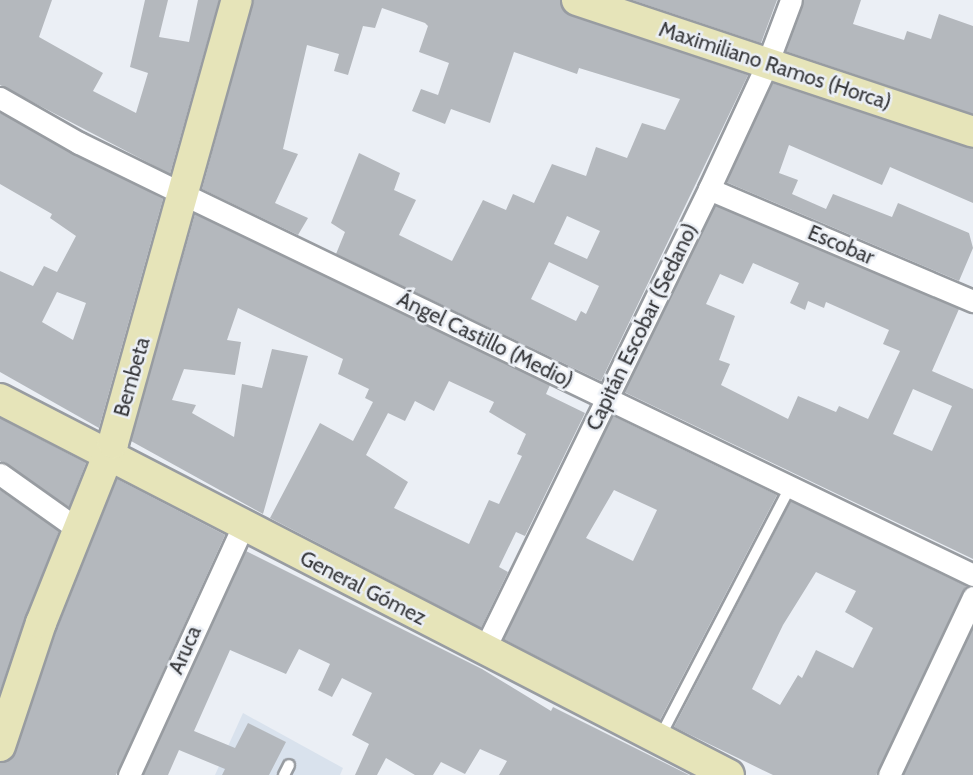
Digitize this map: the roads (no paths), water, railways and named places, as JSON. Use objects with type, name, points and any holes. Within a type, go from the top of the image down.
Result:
[{"type":"street","name":"Bembeta","points":[[0,746],[41,623],[109,454],[185,195],[237,0]]},
{"type":"street","name":"Maximiliano Ramos (Horca)","points":[[577,0],[973,132]]},
{"type":"street","name":"Capitán Escobar (Sedano)","points":[[484,650],[709,189],[767,64],[791,0]]},
{"type":"street","name":"Ángel Castillo (Medio)","points":[[0,98],[79,143],[185,195],[973,575]]},
{"type":"street","name":"Escobar","points":[[709,189],[973,301]]},
{"type":"street","name":"General Gómez","points":[[0,399],[729,775]]},
{"type":"street","points":[[0,474],[79,530]]},
{"type":"street","name":"Aruca","points":[[129,775],[243,526]]},
{"type":"street","points":[[890,775],[973,597]]},
{"type":"lane","points":[[658,740],[790,487]]}]
